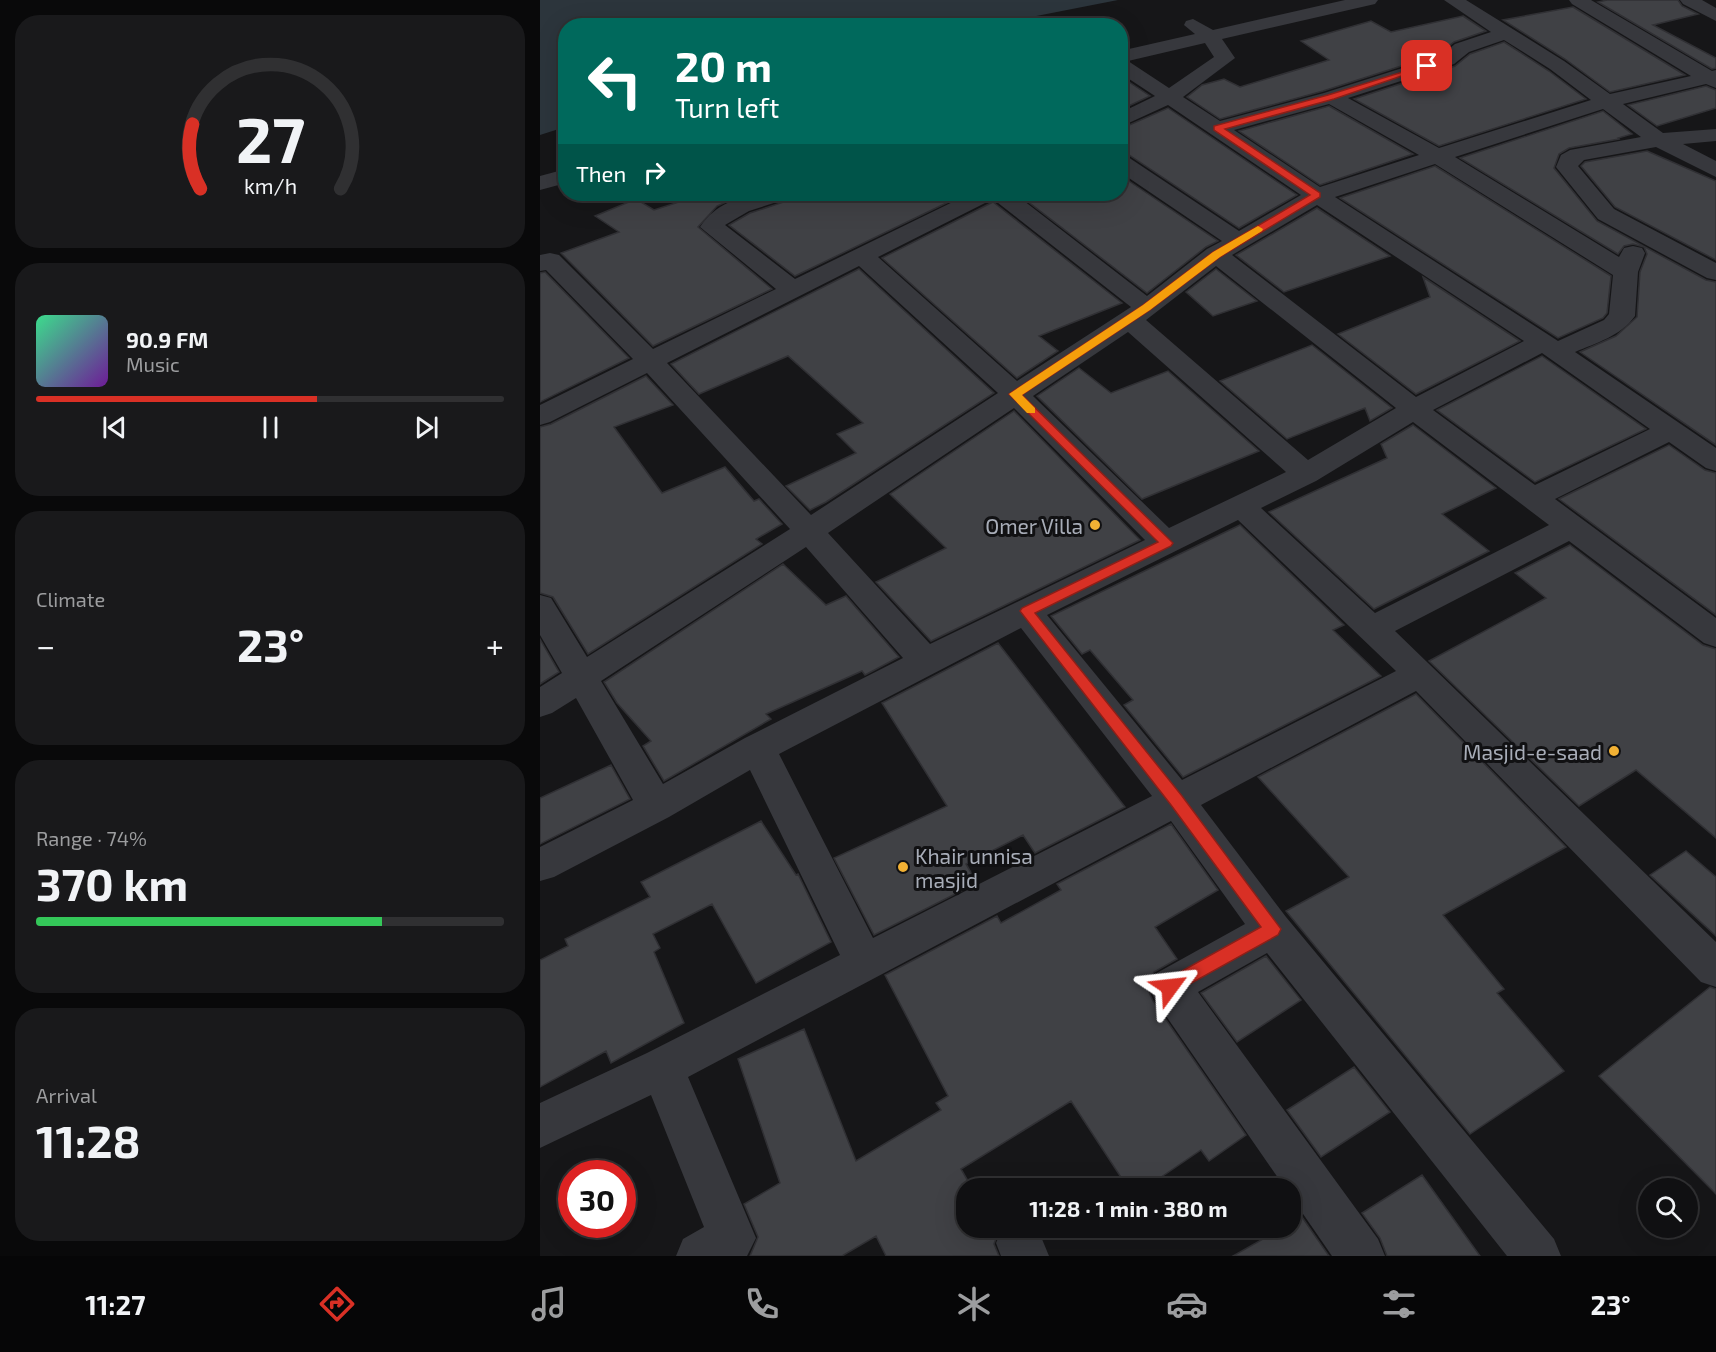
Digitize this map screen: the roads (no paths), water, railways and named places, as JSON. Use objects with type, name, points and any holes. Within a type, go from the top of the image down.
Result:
[{"type":"street","points":[[1128,40],[1304,0]]},
{"type":"street","points":[[1128,62],[1210,36],[1369,0]]},
{"type":"street","points":[[1453,0],[1557,65],[1604,102],[1659,140],[1716,170]]},
{"type":"street","points":[[1578,0],[1713,79]]},
{"type":"street","points":[[1689,0],[1716,15]]},
{"type":"street","points":[[1128,117],[1169,97],[1225,58],[1210,36],[1193,25]]},
{"type":"street","points":[[1218,128],[1331,97],[1447,60],[1462,48],[1506,33]]},
{"type":"street","points":[[1128,68],[1317,195],[1550,346],[1716,462]]},
{"type":"street","points":[[540,705],[1138,313],[1227,248],[1317,195],[1604,102],[1713,79]]},
{"type":"street","points":[[1331,97],[1437,156],[1626,272]]},
{"type":"street","points":[[1716,135],[1659,140],[1578,155],[1569,160],[1567,167],[1606,214],[1716,273]]},
{"type":"street","points":[[1128,168],[1227,248],[1414,409],[1716,634]]},
{"type":"street","points":[[540,183],[558,178]]},
{"type":"street","points":[[746,201],[723,214],[714,221],[712,227],[792,289]]},
{"type":"street","points":[[540,416],[972,201]]},
{"type":"street","points":[[1009,201],[1138,313],[1306,474]]},
{"type":"street","points":[[540,865],[656,806],[758,748],[925,661],[1306,474],[1414,409],[1550,346],[1613,325],[1622,316],[1626,272],[1640,234]]},
{"type":"street","points":[[861,255],[1015,394],[1166,543]]},
{"type":"street","points":[[543,258],[651,360],[810,530],[925,661]]},
{"type":"street","points":[[1535,497],[1669,431]]},
{"type":"street","points":[[1241,506],[1420,674],[1716,969]]},
{"type":"street","points":[[1372,629],[1573,526]]},
{"type":"street","points":[[540,606],[656,806]]},
{"type":"street","points":[[1026,611],[1177,801],[1272,929],[1537,1256]]},
{"type":"street","points":[[540,1126],[662,1068],[1420,674]]},
{"type":"street","points":[[758,748],[864,962]]},
{"type":"street","points":[[1272,929],[1170,987],[1361,1256]]},
{"type":"street","points":[[662,1068],[732,1238],[700,1256]]},
{"type":"place","name":"Omer Villa","points":[[1095,525]]},
{"type":"place","name":"Masjid-e-saad","points":[[1614,751]]},
{"type":"place","name":"Khair unnisa masjid","points":[[903,867]]}]
